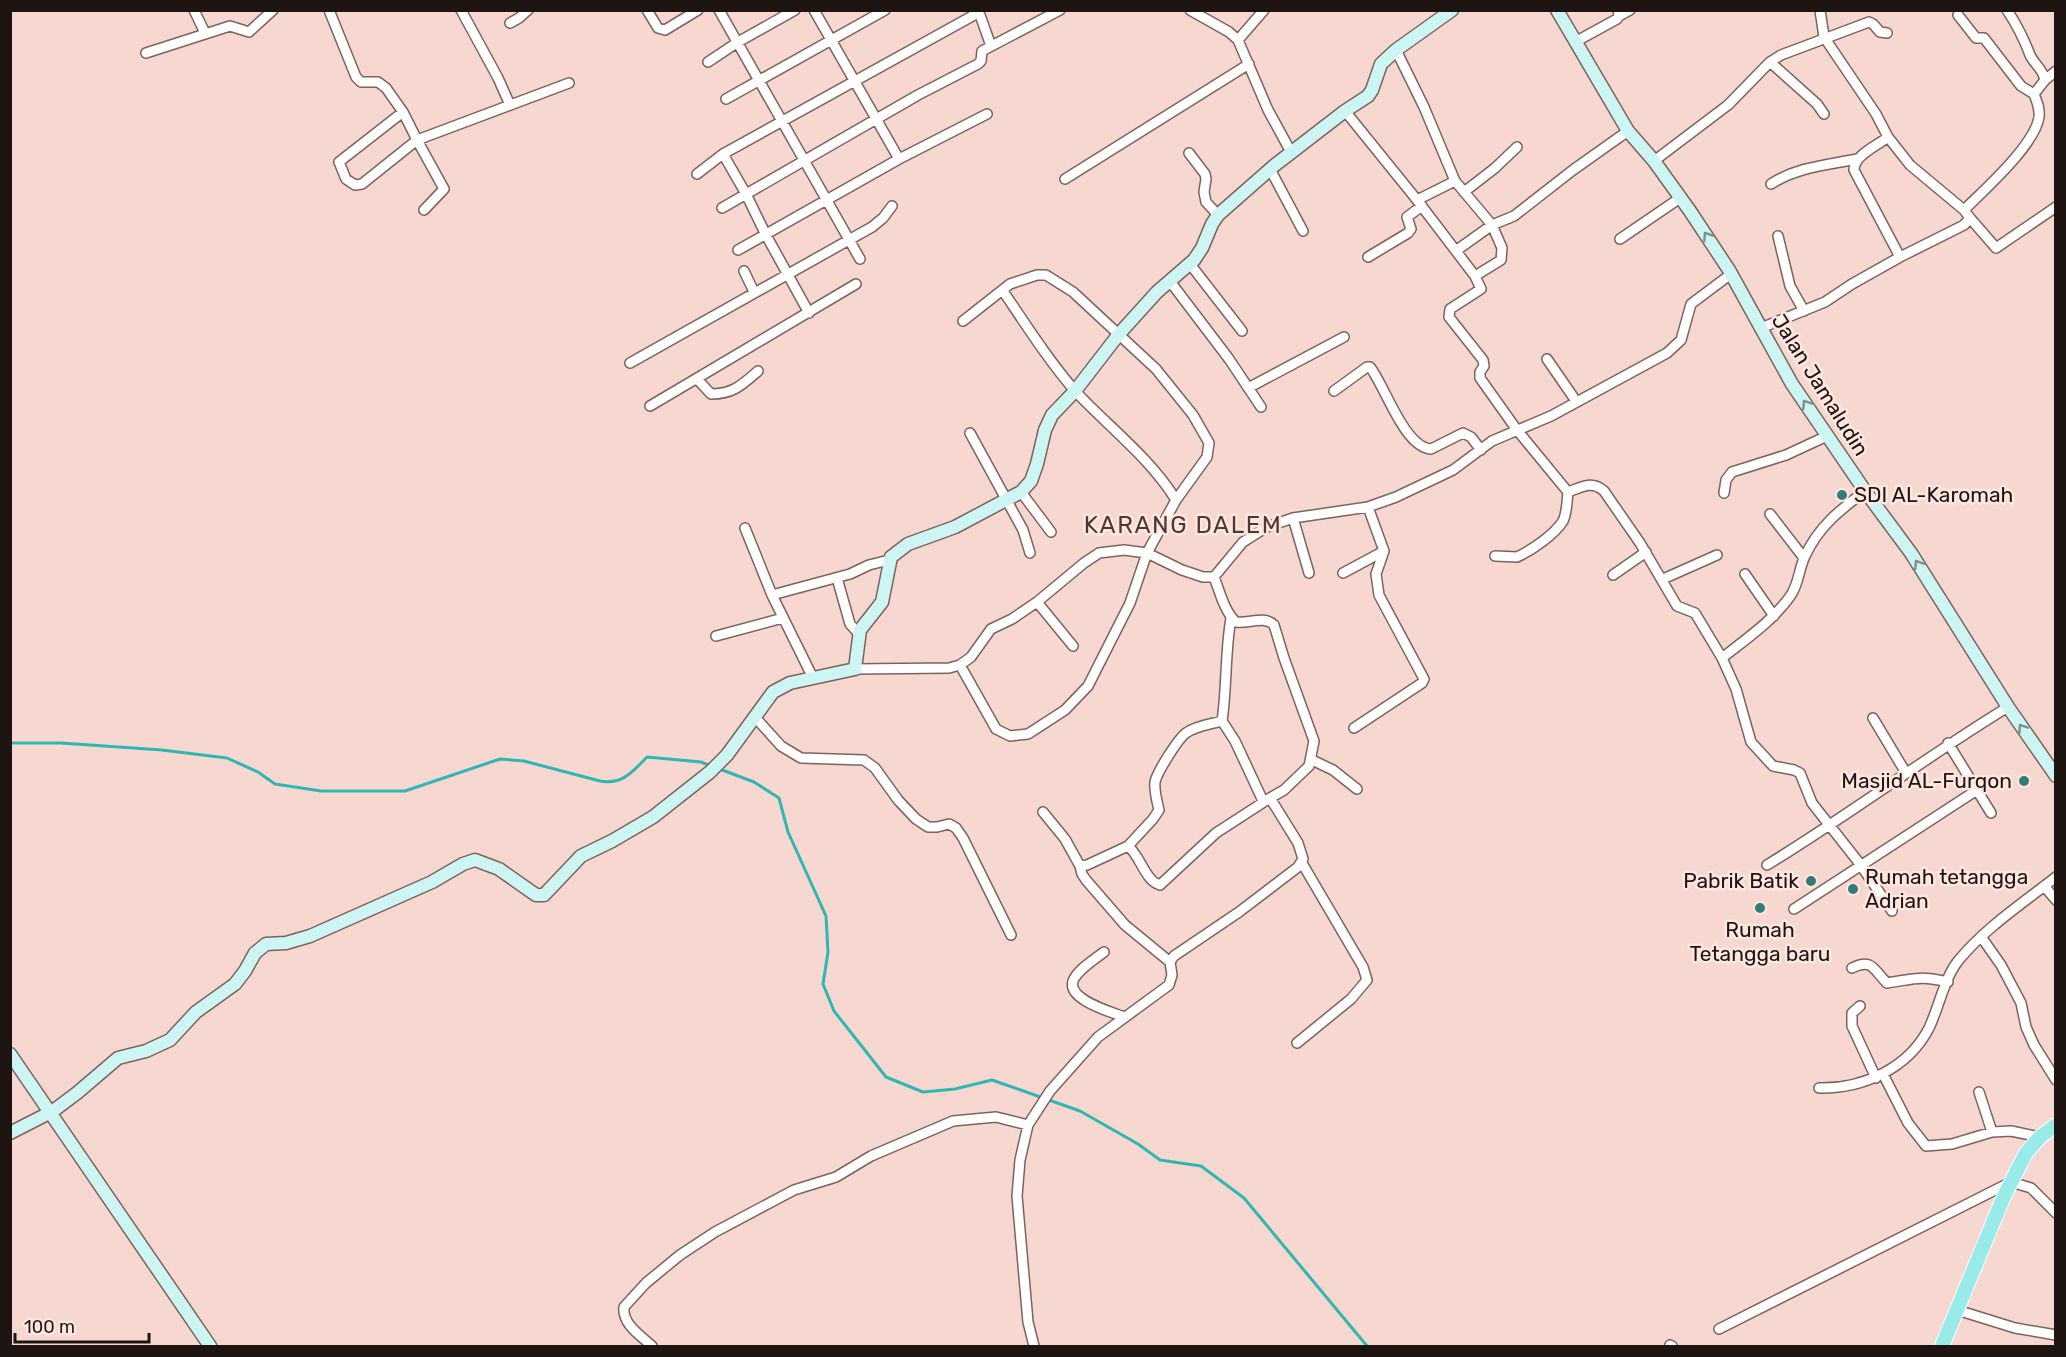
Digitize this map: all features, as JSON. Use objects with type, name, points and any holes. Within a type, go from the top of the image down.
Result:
[{"type":"main road","points":[[1942,1347],[2011,1182],[2026,1153],[2055,1125]]},
{"type":"street","points":[[194,10],[205,33]]},
{"type":"street","points":[[146,53],[230,26],[249,32],[273,10]]},
{"type":"street","points":[[461,10],[510,105]]},
{"type":"street","points":[[510,23],[528,10]]},
{"type":"street","points":[[647,10],[658,28],[665,30],[698,10]]},
{"type":"street","points":[[719,10],[860,259]]},
{"type":"street","points":[[708,62],[795,10]]},
{"type":"street","points":[[814,10],[899,159]]},
{"type":"street","points":[[726,99],[885,10]]},
{"type":"street","points":[[722,208],[978,64],[981,61],[982,51],[1042,14],[1060,10]]},
{"type":"street","points":[[1190,10],[1229,32],[1238,40],[1268,110],[1291,152]]},
{"type":"street","points":[[1238,40],[1264,10]]},
{"type":"street","points":[[772,595],[837,578],[889,560],[908,544],[955,527],[1021,492],[1031,481],[1045,430],[1052,415],[1076,391],[1119,334],[1169,280],[1190,264],[1202,249],[1218,215],[1291,152],[1368,96],[1381,64],[1396,50],[1452,10]]},
{"type":"street","name":"Jalan Jamaludin","points":[[1557,10],[1628,131],[1654,161],[1731,274],[1792,384],[1865,491],[1911,553],[2008,707],[2055,776]]},
{"type":"street","points":[[1575,42],[1618,14],[1630,10]]},
{"type":"street","points":[[1820,10],[1824,38],[1876,114],[1888,137],[1910,165],[1967,214],[1996,248],[2055,207]]},
{"type":"street","points":[[2020,10],[2009,13],[2028,46],[2030,56],[2042,71],[2045,80]]},
{"type":"street","points":[[330,11],[356,77],[361,82],[378,82],[386,88],[403,112],[444,189],[424,210]]},
{"type":"street","points":[[697,174],[723,154],[976,14],[980,15],[984,21],[991,46]]},
{"type":"street","points":[[1761,328],[1825,302],[1900,257],[1964,225],[1967,214],[2031,136],[2039,117],[2039,106],[2034,94],[2021,86],[1984,38],[1976,38],[1958,15]]},
{"type":"street","points":[[1654,161],[1728,105],[1770,62],[1824,38],[1869,22],[1880,32],[1887,33]]},
{"type":"street","points":[[1396,50],[1424,107],[1455,181],[1492,225],[1502,248],[1501,260],[1475,276]]},
{"type":"street","points":[[1770,62],[1817,104],[1824,114]]},
{"type":"street","points":[[1065,178],[1249,64]]},
{"type":"street","points":[[2034,94],[2055,71]]},
{"type":"street","points":[[403,112],[339,162],[346,179],[355,185],[362,184],[417,140],[569,82]]},
{"type":"street","points":[[1345,111],[1475,276],[1481,289],[1450,309],[1449,317],[1483,360],[1484,366],[1480,372],[1480,378],[1517,430],[1568,492],[1566,513],[1563,521],[1554,530],[1517,557],[1495,556]]},
{"type":"street","points":[[738,250],[899,159],[987,114]]},
{"type":"street","points":[[1456,250],[1492,225],[1523,209],[1628,131]]},
{"type":"street","points":[[1771,184],[1804,168],[1857,159],[1888,137]]},
{"type":"street","points":[[1464,192],[1496,168],[1517,147]]},
{"type":"street","points":[[1189,153],[1205,174],[1206,201],[1218,215]]},
{"type":"street","points":[[723,154],[809,314]]},
{"type":"street","points":[[1857,159],[1854,165],[1855,174],[1900,257]]},
{"type":"street","points":[[1270,169],[1303,231]]},
{"type":"street","points":[[1368,257],[1408,233],[1411,229],[1407,217],[1419,203],[1455,181]]},
{"type":"street","points":[[1620,239],[1680,198]]},
{"type":"street","points":[[630,363],[872,227],[892,206]]},
{"type":"street","points":[[1778,236],[1790,285],[1804,311]]},
{"type":"street","points":[[1190,264],[1242,331]]},
{"type":"street","points":[[744,271],[754,292]]},
{"type":"street","points":[[960,665],[996,729],[1010,736],[1028,734],[1065,710],[1088,686],[1130,603],[1147,553],[1176,500],[1207,457],[1209,443],[1194,416],[1156,369],[1073,292],[1046,276],[1037,274],[1010,284],[963,321]]},
{"type":"street","points":[[10,1133],[51,1113],[77,1094],[118,1058],[146,1051],[170,1040],[196,1012],[235,984],[255,953],[266,944],[286,943],[310,936],[432,882],[463,864],[475,860],[489,864],[536,895],[544,895],[581,856],[653,817],[710,772],[721,761],[768,696],[780,687],[855,669],[949,668],[960,665],[975,653],[991,629],[1012,619],[1037,602],[1084,562],[1099,553],[1124,550],[1147,553],[1203,578],[1214,577],[1243,542],[1255,533],[1293,518],[1368,507],[1396,497],[1465,463],[1492,441],[1551,416],[1667,353],[1681,340],[1692,304],[1731,274]]},
{"type":"street","points":[[1169,280],[1262,407]]},
{"type":"street","points":[[650,406],[809,314],[856,284]]},
{"type":"street","points":[[1003,291],[1076,391],[1144,458],[1176,500]]},
{"type":"street","points":[[1248,388],[1344,337]]},
{"type":"street","points":[[1547,359],[1576,401]]},
{"type":"street","points":[[1334,391],[1370,367],[1404,426],[1421,446],[1436,447],[1463,433],[1471,437],[1481,450]]},
{"type":"street","points":[[697,379],[711,394],[724,394],[741,386],[758,371]]},
{"type":"street","points":[[970,433],[1023,530],[1030,553]]},
{"type":"street","points":[[1724,493],[1726,480],[1732,472],[1786,455],[1827,436]]},
{"type":"street","points":[[1568,492],[1591,484],[1599,486],[1646,552],[1677,606],[1695,613],[1722,658],[1737,689],[1751,742],[1773,766],[1800,773],[1812,803],[1860,864],[1892,911]]},
{"type":"street","points":[[1722,658],[1774,616],[1793,592],[1804,558],[1818,534],[1834,514],[1865,491]]},
{"type":"street","points":[[1021,492],[1051,532]]},
{"type":"street","points":[[1354,728],[1422,683],[1424,679],[1379,595],[1376,574],[1384,551],[1368,507]]},
{"type":"street","points":[[1770,514],[1804,558]]},
{"type":"street","points":[[1293,518],[1309,573]]},
{"type":"street","points":[[745,528],[772,595],[813,678]]},
{"type":"street","points":[[1343,573],[1384,551]]},
{"type":"street","points":[[1612,575],[1646,552]]},
{"type":"street","points":[[1663,579],[1717,555]]},
{"type":"street","points":[[855,669],[859,634],[862,625],[882,602],[889,560]]},
{"type":"street","points":[[1746,574],[1774,616]]},
{"type":"street","points":[[1128,846],[1154,882],[1160,885],[1216,833],[1299,778],[1312,760],[1314,741],[1274,625],[1270,621],[1236,622],[1231,618],[1214,577]]},
{"type":"street","points":[[837,578],[850,624],[859,634]]},
{"type":"street","points":[[1037,602],[1073,646]]},
{"type":"street","points":[[716,636],[783,618]]},
{"type":"street","points":[[1231,618],[1227,641],[1227,689],[1222,721],[1267,800],[1298,843],[1303,855],[1302,863],[1363,967],[1367,980],[1351,999],[1297,1043]]},
{"type":"street","points":[[1767,865],[1829,826],[1948,743],[2008,707]]},
{"type":"street","points":[[754,716],[789,752],[801,758],[864,760],[875,768],[898,800],[916,819],[928,827],[949,824],[956,828],[970,850],[1011,935]]},
{"type":"street","points":[[1873,718],[1906,774]]},
{"type":"street","points":[[1080,866],[1128,846],[1159,810],[1155,790],[1156,779],[1179,739],[1187,732],[1222,721]]},
{"type":"street","points":[[1948,743],[1991,813]]},
{"type":"street","points":[[1312,760],[1333,770],[1357,789]]},
{"type":"street","points":[[1794,909],[1977,790]]},
{"type":"street","points":[[1034,1347],[1028,1322],[1017,1196],[1020,1160],[1028,1125],[1050,1091],[1084,1051],[1098,1037],[1169,985],[1172,975],[1170,962],[1125,925],[1086,880],[1065,839],[1043,812]]},
{"type":"street","points":[[1170,962],[1184,948],[1239,912],[1302,863]]},
{"type":"street","points":[[1819,1088],[1855,1086],[1880,1076],[1907,1055],[1929,1029],[1956,963],[1982,938],[2055,877]]},
{"type":"street","points":[[2044,886],[2055,900]]},
{"type":"street","points":[[1982,938],[2001,965],[2021,1003],[2026,1027],[2055,1080]]},
{"type":"street","points":[[1104,952],[1078,974],[1072,982],[1073,987],[1088,1003],[1124,1017]]},
{"type":"street","points":[[1852,968],[1863,962],[1868,963],[1887,983],[1927,977],[1948,982]]},
{"type":"street","points":[[1860,1006],[1852,1013],[1852,1026],[1908,1123],[1926,1146],[1952,1144],[1992,1132],[2011,1131],[2040,1137]]},
{"type":"street","points":[[10,1054],[210,1347]]},
{"type":"street","points":[[1979,1092],[1992,1132]]},
{"type":"street","points":[[652,1347],[628,1323],[624,1316],[624,1307],[635,1293],[663,1269],[715,1232],[794,1190],[836,1177],[871,1156],[953,1121],[996,1117],[1028,1125]]},
{"type":"street","points":[[1719,1329],[2011,1182],[2031,1188],[2055,1213]]},
{"type":"street","points":[[1957,1310],[2015,1328],[2055,1335]]},
{"type":"waterway","points":[[10,743],[61,743],[162,750],[227,758],[258,772],[275,784],[321,791],[405,791],[500,759],[524,761],[608,782],[626,776],[647,757],[701,762],[711,766]]},
{"type":"waterway","points":[[717,768],[754,782],[779,798],[788,832],[826,916],[828,952],[823,984],[834,1011],[886,1077],[923,1092],[955,1089],[992,1080],[1080,1111],[1138,1144],[1160,1160],[1201,1166],[1244,1198],[1367,1346]]},
{"type":"place","name":"SDI AL-Karomah","points":[[1842,495]]},
{"type":"place","name":"Masjid AL-Furqon","points":[[2024,781]]},
{"type":"place","name":"Pabrik Batik","points":[[1811,881]]},
{"type":"place","name":"Rumah tetangga Adrian","points":[[1853,889]]},
{"type":"place","name":"Rumah Tetangga baru","points":[[1760,908]]},
{"type":"district","name":"KARANG DALEM","points":[[1183,525]]}]
